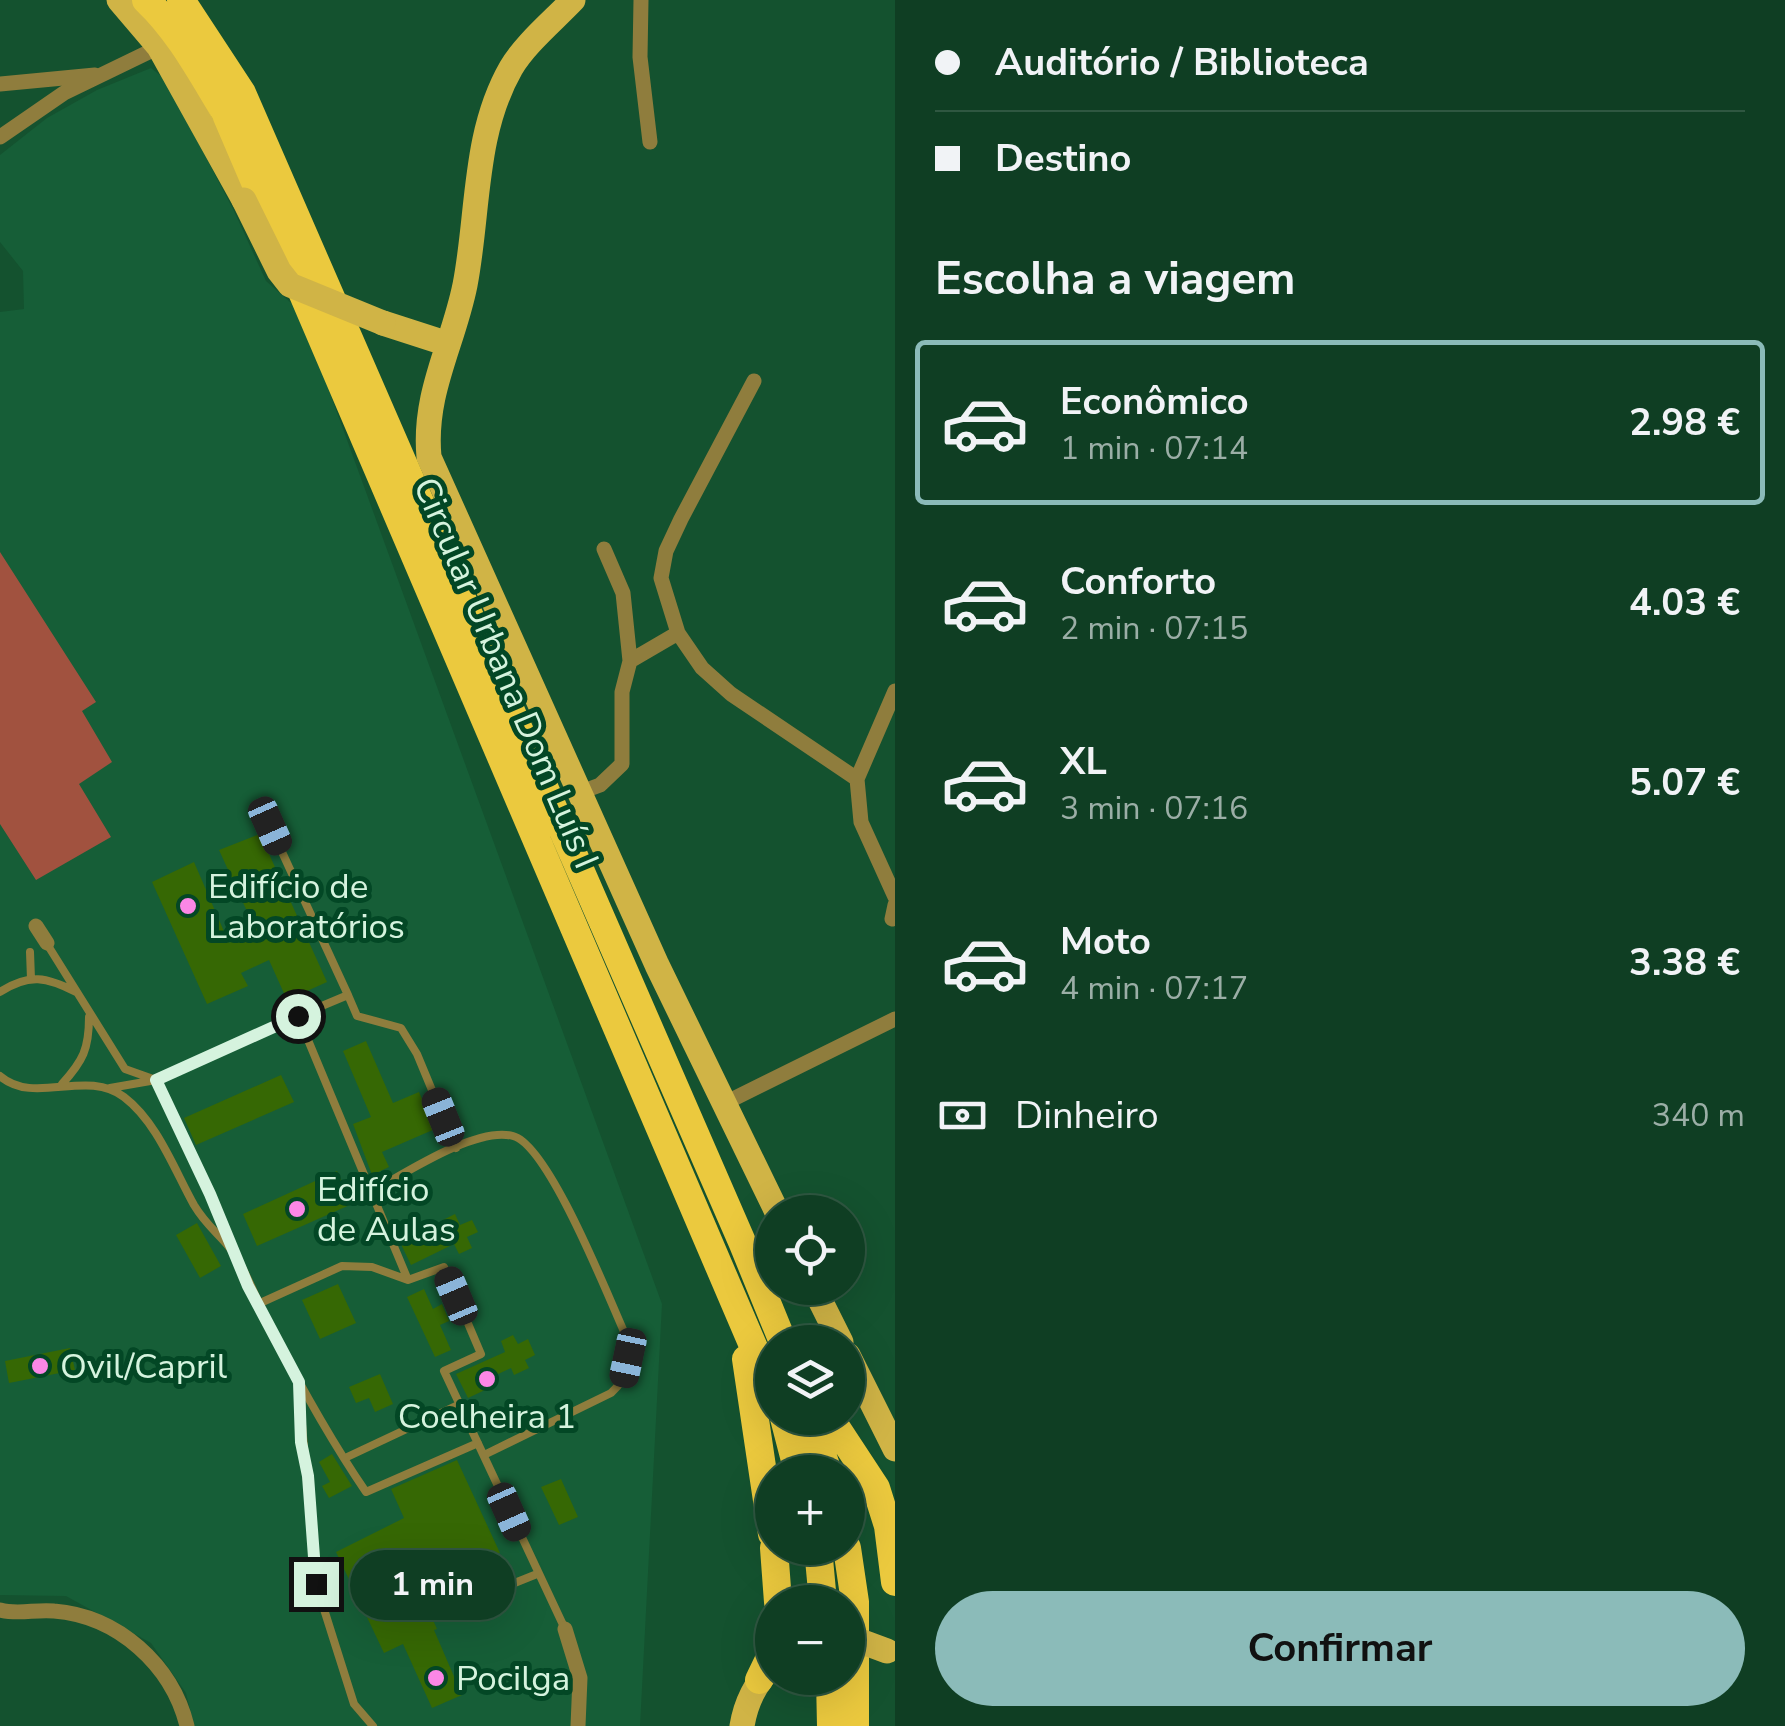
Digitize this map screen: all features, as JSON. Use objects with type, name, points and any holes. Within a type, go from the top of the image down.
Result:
[{"type":"highway","name":"Circular Urbana Dom Luís I","points":[[146,0],[160,13],[225,112],[755,1352]]},
{"type":"highway","name":"Circular Urbana Dom Luís I","points":[[181,0],[242,93],[776,1325]]},
{"type":"highway","points":[[731,1298],[753,1394],[761,1455]]},
{"type":"highway","points":[[841,1435],[876,1488],[888,1526],[895,1582]]},
{"type":"highway","points":[[849,1565],[854,1602],[855,1726]]},
{"type":"highway","points":[[830,1695],[831,1726]]},
{"type":"main road","points":[[119,0],[159,48],[290,285],[383,324],[448,344]]},
{"type":"main road","points":[[573,0],[512,66],[486,125],[464,287],[428,414],[429,457],[657,964],[770,1195]]},
{"type":"main road","points":[[865,1389],[895,1449]]},
{"type":"main road","points":[[865,1643],[891,1654]]},
{"type":"main road","points":[[742,1726],[748,1700],[755,1690]]},
{"type":"street","points":[[642,0],[640,57],[650,142]]},
{"type":"street","points":[[0,137],[64,93],[159,48]]},
{"type":"street","points":[[0,84],[104,74]]},
{"type":"street","points":[[754,381],[666,551],[661,578],[678,633],[702,668],[731,694],[856,779]]},
{"type":"street","points":[[581,792],[600,785],[622,764],[622,692],[630,661],[622,593],[604,550]]},
{"type":"street","points":[[630,661],[678,633]]},
{"type":"street","points":[[895,692],[856,779],[861,822],[895,897]]},
{"type":"street","points":[[36,926],[47,943]]},
{"type":"street","points":[[725,1103],[895,1019]]},
{"type":"street","points":[[0,1610],[56,1611],[106,1625],[151,1656],[182,1706],[187,1726]]},
{"type":"street","points":[[566,1629],[580,1678],[578,1726]]},
{"type":"lane","points":[[270,826],[357,1016],[400,1028],[417,1054],[456,1148]]},
{"type":"lane","points":[[47,943],[125,1069],[156,1080],[233,1252],[315,1416],[366,1492],[478,1443]]},
{"type":"lane","points":[[30,952],[31,979]]},
{"type":"lane","points":[[0,992],[13,983],[31,979],[51,980],[76,992]]},
{"type":"lane","points":[[110,1088],[156,1080],[348,995]]},
{"type":"lane","points":[[62,1084],[82,1060],[89,1042],[90,1014]]},
{"type":"lane","points":[[298,1016],[408,1280]]},
{"type":"lane","points":[[0,1076],[17,1086],[32,1088],[96,1084],[110,1088],[138,1110],[210,1230],[233,1252]]},
{"type":"lane","points":[[372,1192],[456,1148],[487,1136],[513,1136],[527,1144],[558,1190],[626,1336],[624,1381],[610,1392],[484,1454]]},
{"type":"lane","points":[[258,1304],[342,1266],[372,1267],[408,1280],[444,1267],[481,1354],[444,1371],[566,1629]]},
{"type":"lane","points":[[299,1382],[301,1442],[308,1476],[316,1584],[354,1704],[373,1726]]},
{"type":"lane","points":[[345,1458],[460,1404]]},
{"type":"lane","points":[[488,1594],[537,1574]]},
{"type":"shaded area","points":[[151,68],[165,79],[266,281],[298,309],[304,322],[662,1304],[640,1726],[194,1726],[186,1693],[151,1643],[66,1596],[0,1595],[0,312],[24,309],[23,271],[0,242],[0,155],[47,118],[97,90]]},
{"type":"shaded area","points":[[0,552],[96,702],[82,711],[112,762],[79,784],[111,837],[36,880],[0,824]]},
{"type":"building","name":"Edifício de Laboratórios","points":[[260,834],[327,982],[287,1000],[269,960],[241,973],[248,986],[207,1004],[152,882],[194,862],[229,943],[256,931],[219,850]]},
{"type":"building","points":[[366,1041],[393,1103],[419,1092],[435,1129],[382,1152],[389,1167],[372,1175],[353,1124],[371,1117],[343,1051]]},
{"type":"building","points":[[281,1075],[294,1102],[196,1145],[184,1118]]},
{"type":"building","name":"Edifício de Aulas","points":[[337,1171],[352,1204],[257,1246],[243,1214]]},
{"type":"building","points":[[455,1214],[460,1225],[472,1220],[478,1232],[467,1237],[472,1248],[459,1254],[454,1244],[411,1265],[398,1238],[410,1233],[416,1246],[448,1231],[443,1220]]},
{"type":"building","points":[[197,1223],[221,1266],[200,1278],[176,1235]]},
{"type":"building","points":[[338,1284],[356,1323],[320,1339],[302,1300]]},
{"type":"building","points":[[424,1289],[433,1309],[442,1304],[449,1321],[440,1325],[451,1350],[435,1357],[407,1297]]},
{"type":"building","points":[[513,1335],[518,1344],[528,1339],[535,1355],[525,1360],[529,1368],[514,1375],[511,1368],[481,1382],[485,1390],[468,1398],[456,1374],[505,1352],[501,1341]]},
{"type":"building","name":"Ovil/Capril","points":[[70,1348],[75,1370],[9,1383],[5,1361]]},
{"type":"building","points":[[380,1374],[393,1404],[375,1412],[369,1398],[356,1403],[349,1387]]},
{"type":"building","points":[[332,1454],[352,1486],[329,1498],[322,1486],[330,1482],[319,1462]]},
{"type":"building","points":[[457,1460],[500,1553],[434,1583],[420,1554],[388,1570],[408,1609],[425,1602],[462,1695],[432,1708],[403,1644],[384,1653],[336,1552],[404,1518],[391,1489]]},
{"type":"building","points":[[561,1479],[578,1517],[559,1525],[541,1487]]},
{"type":"place","name":"Edifício de Laboratórios","points":[[188,906]]},
{"type":"place","name":"Edifício de Aulas","points":[[297,1209]]},
{"type":"place","name":"Ovil/Capril","points":[[40,1366]]},
{"type":"place","name":"Coelheira 1","points":[[487,1379]]},
{"type":"place","name":"Pocilga","points":[[436,1678]]},
{"type":"route","points":[[298,1016],[156,1080],[248,1286],[299,1382],[301,1442],[308,1476],[316,1584]]}]
